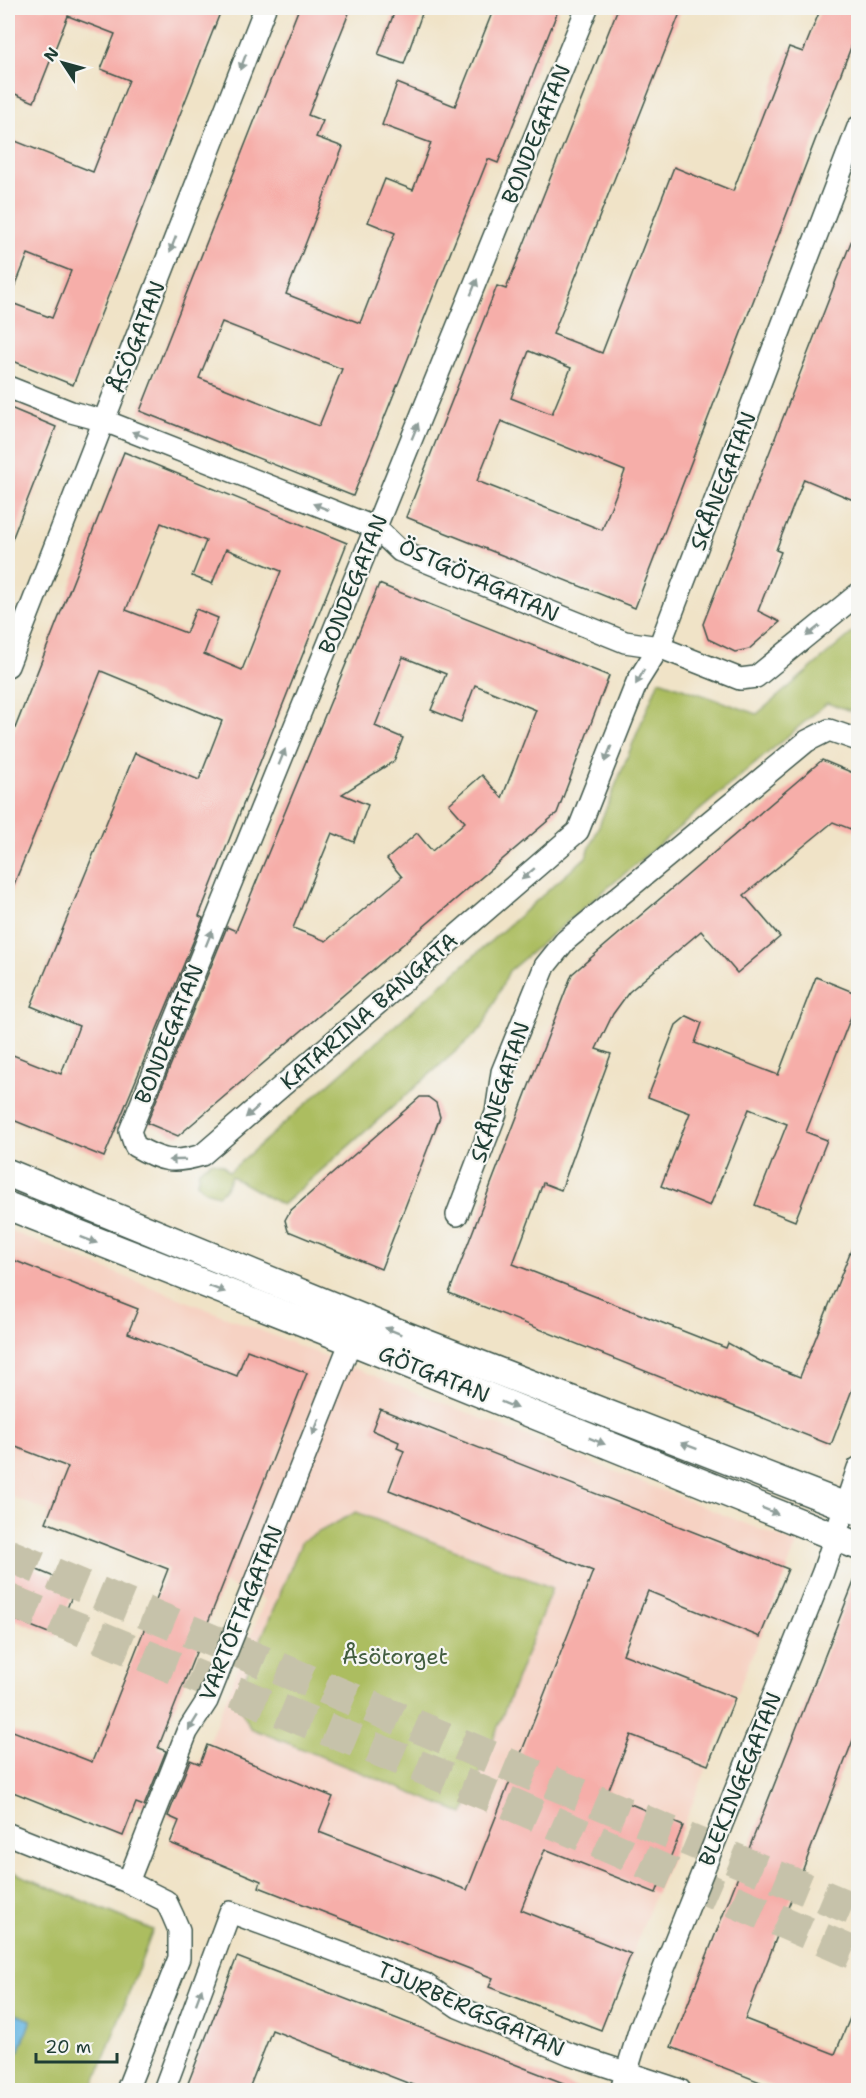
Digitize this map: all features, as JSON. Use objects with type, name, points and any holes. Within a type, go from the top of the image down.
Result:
[{"type":"street","name":"ÅSÖGATAN","points":[[8,666],[265,8]]},
{"type":"street","name":"BONDEGATAN","points":[[148,1154],[135,1146],[130,1131],[587,8]]},
{"type":"street","name":"SKÅNEGATAN","points":[[578,831],[637,682],[659,647],[858,127]]},
{"type":"street","name":"ÖSTGÖTAGATAN","points":[[8,387],[71,412],[105,421],[376,528],[400,551],[625,642],[659,647],[740,679],[756,677],[858,594]]},
{"type":"street","name":"SKÅNEGATAN","points":[[457,1215],[496,1113],[502,1072],[544,966],[565,940],[807,741],[829,730],[858,740]]},
{"type":"street","name":"KATARINA BANGATA","points":[[148,1154],[179,1162],[202,1155],[578,831]]},
{"type":"street","name":"GÖTGATAN","points":[[8,1173],[398,1333],[852,1509]]},
{"type":"street","name":"GÖTGATAN","points":[[8,1206],[351,1341],[847,1541]]},
{"type":"street","name":"VARTOFTAGATAN","points":[[128,1882],[187,1732],[207,1701],[351,1341]]},
{"type":"street","name":"BLEKINGEGATAN","points":[[625,2081],[640,2028],[823,1572],[847,1541],[858,1468]]},
{"type":"street","points":[[8,1834],[128,1882],[166,1901],[173,1916],[179,1930],[179,1958],[127,2091]]},
{"type":"street","name":"TJURBERGSGATAN","points":[[164,2091],[230,1912],[425,1984],[458,2007],[586,2060],[625,2081],[680,2091]]},
{"type":"shaded area","points":[[8,388],[68,411],[8,563]]},
{"type":"shaded area","points":[[8,1230],[797,1544],[601,2030],[489,1987],[492,1978],[259,1887],[261,1881],[170,1843],[179,1821],[172,1818],[194,1762],[200,1764],[265,1600],[8,1495]]},
{"type":"green space","points":[[858,628],[858,713],[827,703],[509,971],[482,1028],[282,1205],[231,1176],[226,1188],[218,1195],[205,1191],[197,1183],[199,1170],[212,1161],[223,1165],[229,1172],[586,857],[659,680],[757,714]]},
{"type":"green space","name":"Åsötorget","points":[[356,1512],[552,1588],[464,1814],[250,1728],[236,1699],[302,1541]]},
{"type":"green space","points":[[8,1870],[153,1930],[92,2090],[8,2090]]},
{"type":"water","points":[[8,2011],[31,2020],[19,2052],[8,2048]]},
{"type":"building","points":[[8,8],[222,8],[73,385],[8,359],[8,138],[93,172],[129,80],[101,69],[115,34],[68,16],[34,102],[8,91]],"holes":[[[28,254],[71,271],[52,318],[9,302]]]},
{"type":"building","points":[[299,8],[351,8],[308,115],[323,121],[316,137],[343,147],[286,294],[360,323],[395,233],[368,222],[385,179],[413,190],[431,143],[382,125],[397,83],[455,106],[494,8],[559,8],[498,163],[488,159],[353,496],[140,411]],"holes":[[[222,322],[342,369],[319,426],[199,378]]]},
{"type":"building","points":[[396,8],[424,8],[404,64],[378,55]]},
{"type":"building","points":[[618,8],[682,8],[553,334],[602,353],[674,167],[733,191],[789,47],[803,52],[821,8],[858,8],[858,29],[635,608],[406,517],[497,286],[506,289]],"holes":[[[529,351],[571,368],[552,414],[511,398]],[[501,421],[625,471],[602,530],[477,481]]]},
{"type":"building","points":[[856,229],[858,502],[804,479],[776,550],[781,552],[758,611],[780,622],[749,649],[735,652],[708,639],[703,624]]},
{"type":"building","points":[[8,407],[56,427],[9,547],[8,547]]},
{"type":"building","points":[[124,452],[347,543],[199,916],[203,918],[104,1157],[8,1118],[8,1053],[61,1074],[79,1026],[31,1006],[135,753],[199,780],[222,721],[101,671],[8,899],[8,746]],"holes":[[[161,523],[206,541],[192,576],[212,584],[226,549],[281,571],[242,670],[204,654],[218,618],[196,609],[186,633],[126,610]]]},
{"type":"building","points":[[379,584],[609,676],[557,813],[178,1136],[147,1123],[227,927],[236,931]],"holes":[[[403,657],[446,674],[431,710],[461,722],[475,685],[536,710],[502,798],[482,775],[449,804],[465,822],[432,851],[417,833],[387,859],[402,877],[326,941],[293,928],[332,833],[354,842],[368,805],[342,794],[394,761],[403,738],[375,726]]]},
{"type":"building","points":[[822,760],[858,775],[858,832],[833,822],[744,895],[780,937],[737,973],[701,931],[629,992],[613,1014],[596,1049],[611,1054],[561,1190],[543,1183],[513,1264],[726,1348],[728,1343],[760,1361],[800,1377],[858,1233],[858,1374],[831,1445],[449,1293],[572,974]]},
{"type":"building","points":[[816,977],[858,994],[858,999],[806,1132],[827,1140],[795,1221],[755,1205],[787,1124],[749,1109],[710,1206],[661,1186],[690,1113],[648,1097],[676,1025],[687,1016],[702,1023],[695,1043],[778,1075]]},
{"type":"building","points":[[420,1097],[428,1097],[436,1103],[440,1117],[381,1269],[288,1231],[285,1220],[290,1211]]},
{"type":"building","points":[[8,1258],[138,1309],[128,1333],[237,1376],[247,1350],[307,1373],[158,1748],[166,1751],[144,1806],[136,1803],[123,1836],[8,1790],[8,1729],[92,1762],[168,1569],[46,1522],[68,1467],[8,1444]]},
{"type":"building","points":[[380,1409],[788,1569],[760,1637],[648,1591],[623,1654],[735,1698],[708,1765],[631,1735],[607,1794],[683,1826],[656,1893],[545,1849],[521,1910],[631,1954],[601,2030],[489,1987],[493,1978],[259,1887],[261,1881],[170,1843],[179,1821],[168,1816],[190,1760],[200,1764],[207,1745],[333,1797],[319,1832],[467,1890],[593,1571],[389,1490],[404,1451],[397,1448],[399,1442],[372,1430]]},
{"type":"building","points":[[8,1558],[76,1586],[56,1636],[8,1617]]},
{"type":"building","points":[[857,1574],[858,1727],[745,2019],[835,2054],[858,1999],[858,2091],[783,2091],[671,2047]]},
{"type":"building","points":[[237,1957],[579,2089],[579,2091],[428,2091],[272,2030],[248,2091],[185,2091]]},
{"type":"tunnel","points":[[8,1555],[858,1911]]},
{"type":"tunnel","points":[[8,1600],[511,1804],[858,1955]]}]
